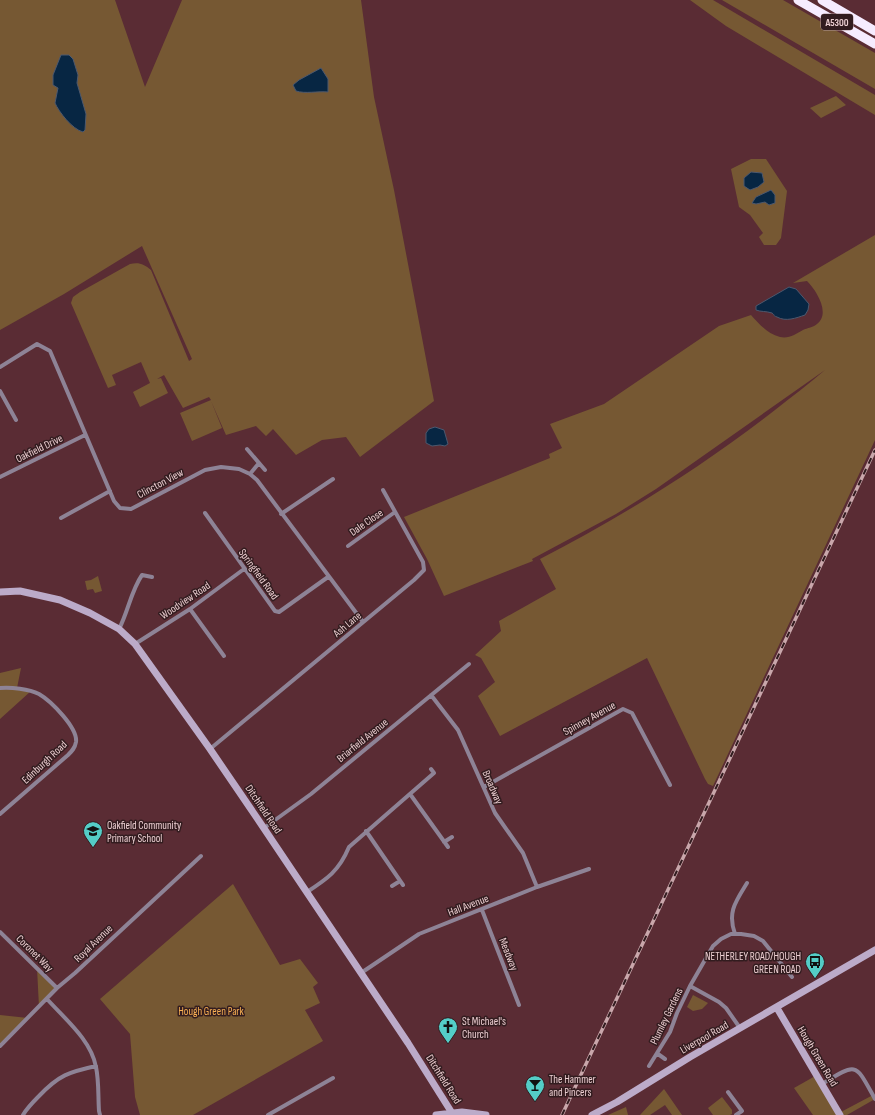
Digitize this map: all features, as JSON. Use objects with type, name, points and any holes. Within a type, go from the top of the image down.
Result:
[{"type":"highway","name":"A5300","points":[[798,0],[875,44]]},
{"type":"highway","name":"A5300","points":[[822,0],[875,31]]},
{"type":"street","name":"Clincton View","points":[[0,367],[38,344],[50,351],[114,501],[120,508],[131,509],[205,470],[221,467],[239,469],[250,474]]},
{"type":"street","points":[[0,391],[16,420]]},
{"type":"street","name":"Oakfield Drive","points":[[0,477],[86,435]]},
{"type":"street","points":[[247,449],[266,470]]},
{"type":"street","points":[[259,462],[250,474],[257,480],[363,622]]},
{"type":"street","points":[[281,514],[332,479]]},
{"type":"street","name":"Ash Lane","points":[[210,749],[414,580],[424,570],[423,562],[383,490]]},
{"type":"street","points":[[61,518],[110,492]]},
{"type":"street","name":"Dale Close","points":[[348,546],[395,512]]},
{"type":"street","name":"Springfield Road","points":[[204,513],[274,611],[279,612],[328,577]]},
{"type":"street","name":"Woodview Road","points":[[135,644],[190,609],[244,569]]},
{"type":"street","points":[[119,629],[126,616],[137,583],[142,576],[152,577]]},
{"type":"street","name":"Ditchfield Road","points":[[0,592],[20,592],[60,600],[90,613],[119,629],[135,644],[264,828],[405,1039],[452,1113]]},
{"type":"street","points":[[190,609],[224,656]]},
{"type":"street","name":"Briarfield Avenue","points":[[264,828],[311,794],[469,664]]},
{"type":"street","name":"Edinburgh Road","points":[[0,688],[17,688],[40,694],[59,711],[75,734],[76,741],[75,748],[68,755],[0,814]]},
{"type":"street","name":"Broadway","points":[[431,695],[458,730],[495,813],[524,853],[537,887]]},
{"type":"street","name":"Spinney Avenue","points":[[484,787],[623,709],[632,713],[670,785]]},
{"type":"street","points":[[306,892],[336,871],[349,847],[434,773],[431,769]]},
{"type":"street","points":[[410,794],[448,847]]},
{"type":"street","points":[[366,831],[403,885]]},
{"type":"street","points":[[444,842],[452,837]]},
{"type":"street","name":"Royal Avenue","points":[[0,1046],[57,988],[201,856]]},
{"type":"street","name":"Hall Avenue","points":[[361,973],[419,934],[537,887],[589,869]]},
{"type":"street","points":[[392,886],[400,880]]},
{"type":"street","points":[[747,883],[734,904],[731,924],[735,934],[754,936],[763,941],[792,978]]},
{"type":"street","name":"Meadway","points":[[482,910],[519,1005]]},
{"type":"street","name":"Coronet Way","points":[[0,932],[57,988]]},
{"type":"street","name":"Plumley Gardens","points":[[649,1066],[658,1054],[670,1032],[690,986],[713,946],[721,939],[731,934],[735,934]]},
{"type":"street","name":"Liverpool Road","points":[[592,1115],[617,1102],[690,1057],[875,950]]},
{"type":"street","name":"Plumley Gardens","points":[[690,986],[719,1002],[726,1008],[740,1028]]},
{"type":"street","points":[[47,999],[86,1043],[93,1056],[96,1066],[100,1115]]},
{"type":"street","name":"Hough Green Road","points":[[777,1008],[838,1114]]},
{"type":"street","name":"Plumley Gardens","points":[[658,1054],[665,1059]]},
{"type":"street","points":[[23,1115],[54,1081],[74,1071],[96,1066]]},
{"type":"street","points":[[822,1084],[847,1070],[854,1069],[862,1074],[875,1099]]},
{"type":"street","points":[[268,1115],[333,1078]]},
{"type":"street","points":[[728,1092],[742,1111],[736,1115]]},
{"type":"street","points":[[436,1115],[462,1112],[486,1115]]},
{"type":"green space","points":[[0,0],[115,0],[145,87],[182,0],[361,0],[374,97],[394,190],[434,401],[360,457],[346,437],[322,440],[296,455],[273,429],[266,436],[256,426],[226,435],[211,401],[222,428],[192,441],[180,413],[211,400],[209,397],[183,408],[164,375],[157,379],[161,378],[168,393],[140,407],[133,392],[150,383],[141,362],[112,375],[116,385],[108,388],[71,303],[73,297],[80,292],[130,264],[139,263],[144,265],[151,270],[189,361],[192,359],[142,246],[64,294],[0,330]]},
{"type":"green space","points":[[690,0],[713,0],[875,95],[875,115],[726,26]]},
{"type":"green space","points":[[722,0],[783,0],[875,53],[875,89]]},
{"type":"green space","points":[[836,96],[846,105],[821,118],[810,108]]},
{"type":"green space","points":[[751,159],[766,159],[787,191],[781,238],[776,245],[764,245],[759,237],[763,233],[750,215],[739,207],[731,169]]},
{"type":"green space","points":[[875,235],[875,440],[713,786],[708,784],[705,779],[647,658],[500,736],[478,696],[495,682],[481,658],[475,655],[501,631],[499,621],[556,589],[540,559],[632,508],[690,471],[747,431],[825,370],[656,489],[616,514],[532,559],[533,561],[444,596],[427,559],[404,517],[550,458],[549,454],[562,448],[550,424],[604,404],[719,326],[751,315],[768,331],[776,336],[786,337],[792,336],[816,325],[823,314],[821,302],[818,296],[807,281],[793,283]]},
{"type":"green space","points":[[98,576],[102,591],[95,593],[93,589],[87,590],[85,581],[91,580]]},
{"type":"green space","points":[[21,668],[17,688],[31,691],[0,719],[0,673]]},
{"type":"green space","name":"Hough Green Park","points":[[233,884],[280,965],[300,959],[318,983],[313,987],[320,1003],[305,1010],[323,1041],[193,1115],[140,1115],[135,1097],[130,1034],[100,999]]},
{"type":"green space","points":[[37,968],[57,988],[39,1007]]},
{"type":"green space","points":[[693,995],[708,1003],[702,1009],[693,1011],[687,1007]]},
{"type":"green space","points":[[0,1015],[28,1018],[0,1047]]},
{"type":"green space","points":[[817,1075],[839,1113],[873,1095],[875,1099],[847,1115],[813,1115],[794,1088]]},
{"type":"green space","points":[[664,1089],[682,1115],[672,1115],[665,1105],[650,1115],[640,1115]]},
{"type":"green space","points":[[722,1097],[732,1110],[732,1114],[713,1115],[708,1108]]},
{"type":"green space","points":[[626,1107],[628,1115],[608,1115]]},
{"type":"water","points":[[61,55],[69,55],[73,59],[78,75],[77,83],[86,114],[85,130],[83,132],[70,124],[55,103],[58,88],[53,85],[53,75]]},
{"type":"water","points":[[321,68],[328,79],[328,92],[296,91],[293,85]]},
{"type":"water","points":[[751,172],[762,173],[764,182],[758,187],[750,190],[744,186],[744,178]]},
{"type":"water","points":[[771,190],[775,195],[775,203],[769,205],[765,202],[756,204],[752,203],[756,197]]},
{"type":"water","points":[[789,287],[796,289],[809,304],[805,315],[791,319],[784,319],[775,316],[772,313],[756,310],[756,306]]},
{"type":"water","points":[[435,427],[444,430],[448,444],[445,446],[432,446],[426,443],[426,433],[429,429]]},
{"type":"railway","points":[[562,1115],[875,450]]},
{"type":"place","name":"Oakfield Community Primary School","points":[[93,848]]},
{"type":"place","name":"NETHERLEY ROAD/HOUGH GREEN ROAD","points":[[815,979]]},
{"type":"place","name":"St Michael's Church","points":[[448,1044]]},
{"type":"place","name":"The Hammer and Pincers","points":[[535,1102]]}]
